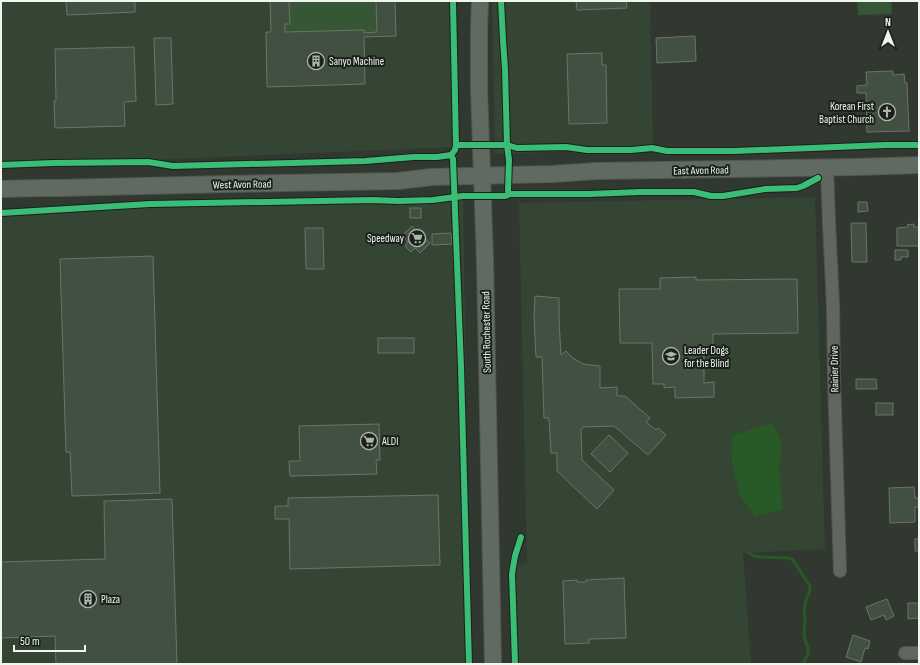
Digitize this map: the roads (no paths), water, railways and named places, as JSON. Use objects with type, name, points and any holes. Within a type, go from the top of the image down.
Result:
[{"type":"main road","name":"South Rochester Road","points":[[480,1],[478,40],[485,261],[493,664]]},
{"type":"main road","name":"East Avon Road","points":[[482,176],[596,171],[919,165]]},
{"type":"main road","name":"West Avon Road","points":[[1,189],[398,181],[432,177],[482,176]]},
{"type":"street","name":"Rainier Drive","points":[[827,167],[833,305],[840,571]]},
{"type":"street","points":[[905,653],[919,653]]},
{"type":"waterway","points":[[748,552],[759,557],[789,558],[793,560],[810,586],[810,591],[804,609],[804,631],[808,654],[803,664]]},
{"type":"place","name":"Sanyo Machine","points":[[316,61]]},
{"type":"place","name":"Korean First Baptist Church","points":[[887,112]]},
{"type":"place","name":"Speedway","points":[[417,238]]},
{"type":"place","name":"Leader Dogs for the Blind","points":[[671,356]]},
{"type":"place","name":"ALDI","points":[[369,441]]},
{"type":"place","name":"Plaza","points":[[88,599]]}]
